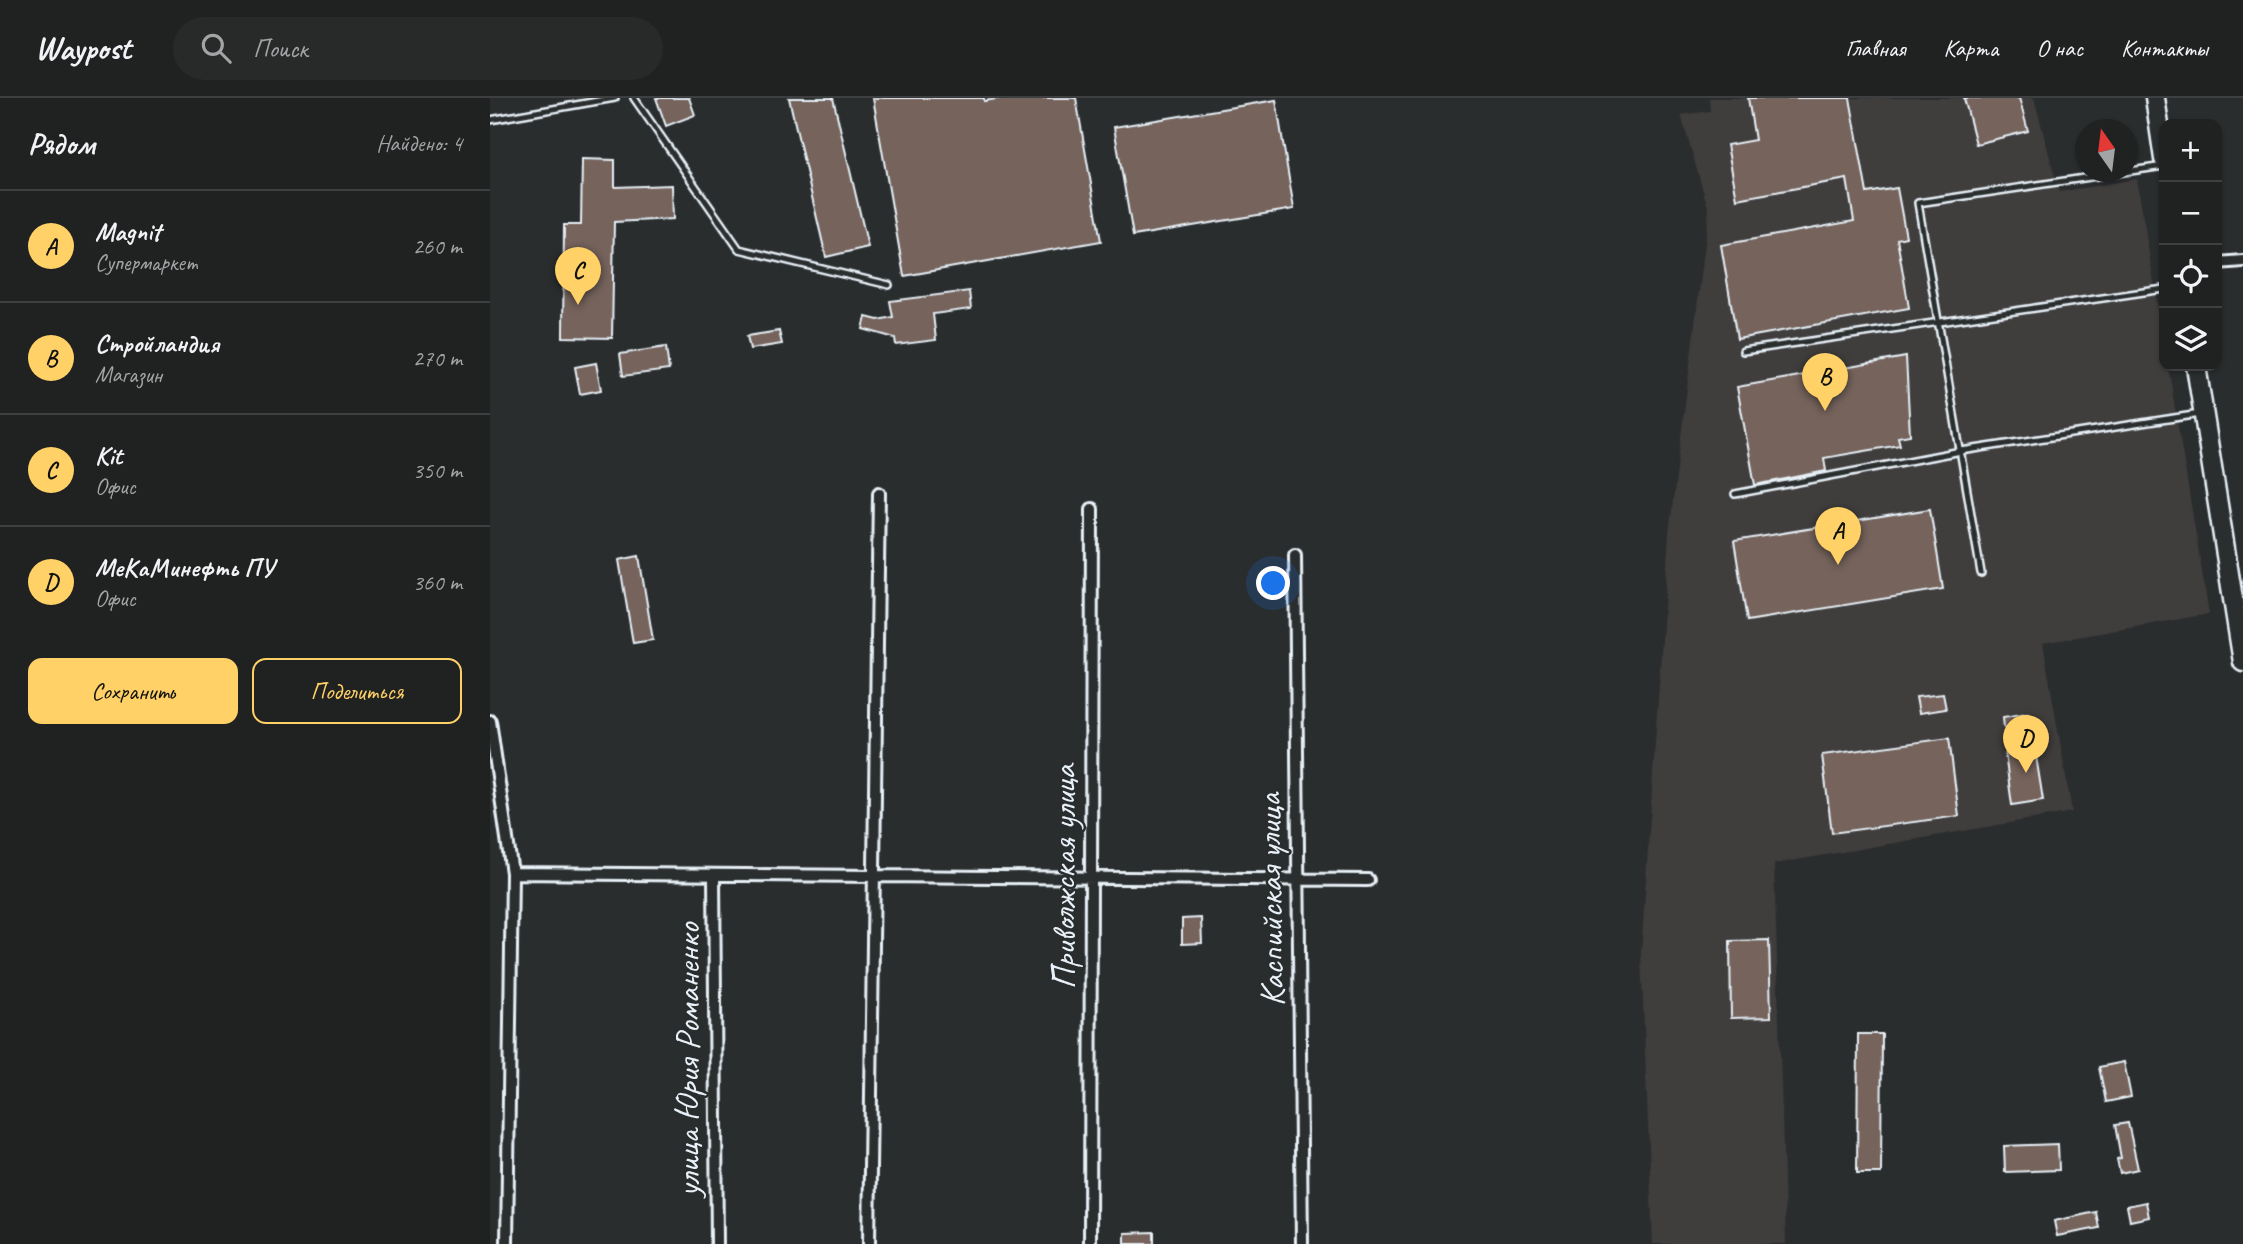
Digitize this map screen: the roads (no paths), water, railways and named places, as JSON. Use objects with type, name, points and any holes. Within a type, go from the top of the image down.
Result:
[{"type":"main road","points":[[2155,98],[2159,125]]},
{"type":"main road","points":[[2197,371],[2243,662]]},
{"type":"street","points":[[2222,263],[2243,261]]},
{"type":"street","points":[[869,1244],[878,493]]},
{"type":"street","name":"Приволжская улица","points":[[1090,1244],[1092,509]]},
{"type":"street","name":"Каспийская улица","points":[[1295,555],[1302,1244]]},
{"type":"street","points":[[490,721],[512,873],[507,1244]]},
{"type":"street","points":[[512,873],[1368,880]]},
{"type":"street","name":"улица Юрия Романенко","points":[[714,875],[717,1244]]},
{"type":"lane","points":[[490,120],[615,98]]},
{"type":"lane","points":[[634,98],[738,249],[889,285]]},
{"type":"lane","points":[[1981,573],[1918,203],[2159,167]]},
{"type":"lane","points":[[1743,351],[2159,290]]},
{"type":"lane","points":[[1735,494],[1961,451],[2203,414]]},
{"type":"place","name":"Kit","points":[[578,305]]},
{"type":"place","name":"Стройландия","points":[[1825,411]]},
{"type":"place","name":"Magnit","points":[[1838,565]]},
{"type":"place","name":"МеКаМинефть ПУ","points":[[2026,773]]}]
